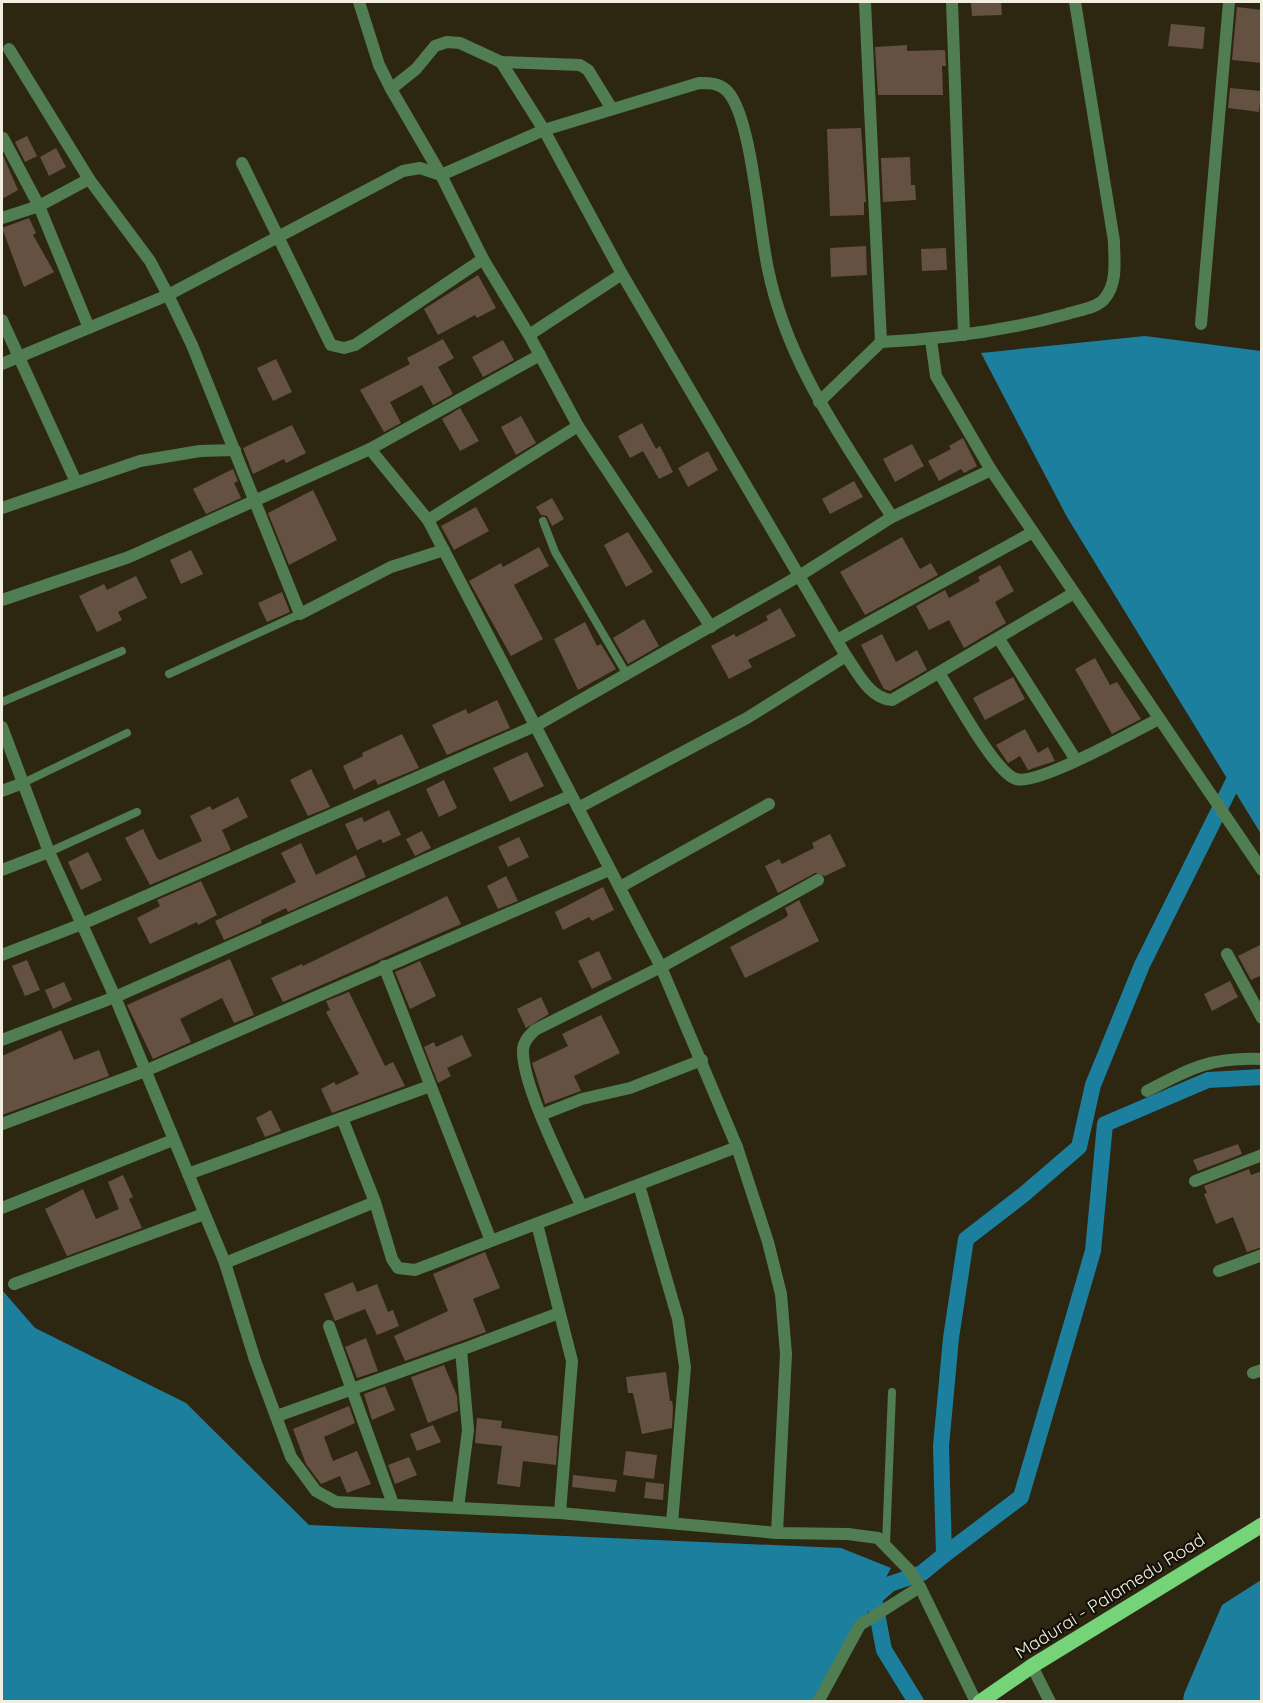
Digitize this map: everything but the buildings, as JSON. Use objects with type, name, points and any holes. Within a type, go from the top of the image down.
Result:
[{"type":"main road","name":"Madurai - Palamedu Road","points":[[978,1701],[1262,1525]]},
{"type":"street","points":[[359,2],[379,65],[441,175],[483,259],[529,335],[578,426],[711,627]]},
{"type":"street","points":[[866,2],[881,342]]},
{"type":"street","points":[[952,2],[964,335]]},
{"type":"street","points":[[819,402],[881,342],[931,340],[1023,326],[1092,307],[1105,300],[1115,278],[1114,241],[1076,2]]},
{"type":"street","points":[[1201,324],[1229,2]]},
{"type":"street","points":[[391,89],[407,78],[435,46],[447,42],[460,43],[501,62],[580,65],[588,70],[612,109]]},
{"type":"street","points":[[9,49],[89,179],[139,245],[168,295],[192,345],[300,615],[391,567],[444,550]]},
{"type":"street","points":[[501,62],[544,130],[622,274],[846,656],[872,692],[883,700],[892,700],[1074,593]]},
{"type":"street","points":[[2,364],[168,295],[403,171],[420,168],[441,175],[544,130],[699,83],[715,83],[727,91],[744,126],[768,270],[782,324],[819,402],[892,517]]},
{"type":"street","points":[[3,138],[39,206],[89,328]]},
{"type":"street","points":[[242,162],[331,345],[344,348],[355,345],[483,259]]},
{"type":"street","points":[[2,218],[39,206],[89,179]]},
{"type":"street","points":[[529,335],[622,274]]},
{"type":"street","points":[[2,320],[76,482]]},
{"type":"street","points":[[931,340],[936,376],[991,470],[1262,870]]},
{"type":"street","points":[[2,600],[129,557],[370,450],[540,356]]},
{"type":"street","points":[[428,520],[578,426]]},
{"type":"street","points":[[2,508],[76,482],[166,455],[235,450]]},
{"type":"street","points":[[370,450],[428,520],[537,725],[570,796],[661,967],[737,1147],[768,1242],[781,1294],[786,1354],[777,1533]]},
{"type":"street","points":[[2,955],[82,924],[537,725],[799,576],[892,517],[991,470]]},
{"type":"street","points":[[837,640],[1033,532]]},
{"type":"street","points":[[999,639],[1076,760]]},
{"type":"street","points":[[578,808],[747,718],[846,656]]},
{"type":"street","points":[[939,672],[999,768],[1014,779],[1026,781],[1076,760],[1159,719]]},
{"type":"street","points":[[2,727],[49,852],[115,997],[225,1263],[255,1360],[291,1457],[316,1491],[336,1502],[560,1513],[777,1533],[848,1534],[878,1538],[910,1571],[920,1587],[978,1701]]},
{"type":"street","points":[[2,791],[23,783]]},
{"type":"street","points":[[2,1040],[115,997],[570,796]]},
{"type":"street","points":[[620,887],[769,804]]},
{"type":"street","points":[[2,870],[49,852]]},
{"type":"street","points":[[2,1124],[145,1071],[609,870]]},
{"type":"street","points":[[581,1205],[541,1115],[524,1064],[523,1047],[527,1037],[535,1030],[661,967],[818,880]]},
{"type":"street","points":[[1227,954],[1262,1018]]},
{"type":"street","points":[[384,966],[491,1241]]},
{"type":"street","points":[[1147,1091],[1209,1062],[1227,1058],[1262,1059]]},
{"type":"street","points":[[541,1115],[582,1099],[630,1088],[702,1060]]},
{"type":"street","points":[[188,1174],[430,1086]]},
{"type":"street","points":[[342,1118],[375,1202],[392,1259],[398,1268],[415,1270],[737,1147]]},
{"type":"street","points":[[2,1208],[173,1140]]},
{"type":"street","points":[[1195,1181],[1262,1155]]},
{"type":"street","points":[[639,1185],[678,1319],[685,1367],[672,1523]]},
{"type":"street","points":[[225,1263],[375,1202]]},
{"type":"street","points":[[14,1284],[204,1214]]},
{"type":"street","points":[[537,1224],[572,1361],[560,1513]]},
{"type":"street","points":[[1219,1271],[1262,1255]]},
{"type":"street","points":[[277,1416],[352,1391],[559,1313]]},
{"type":"street","points":[[329,1326],[393,1504]]},
{"type":"street","points":[[458,1508],[468,1430],[461,1350]]},
{"type":"street","points":[[818,1701],[860,1625],[920,1587]]},
{"type":"street","points":[[1032,1666],[1050,1701]]},
{"type":"lane","points":[[543,521],[555,552],[626,673]]},
{"type":"lane","points":[[169,674],[300,615]]},
{"type":"lane","points":[[2,702],[123,651]]},
{"type":"lane","points":[[23,783],[127,733]]},
{"type":"lane","points":[[49,852],[138,812]]},
{"type":"lane","points":[[886,1544],[892,1392]]},
{"type":"water","points":[[1145,336],[1261,351],[1261,834],[1067,517],[981,353]]},
{"type":"water","points":[[2,1290],[35,1328],[186,1403],[309,1525],[841,1548],[891,1568],[821,1701],[2,1701]]},
{"type":"water","points":[[1261,1580],[1261,1701],[1183,1701],[1222,1605]]},
{"type":"waterway","points":[[916,1702],[884,1650],[874,1598],[890,1584],[922,1573],[944,1555],[941,1446],[951,1338],[966,1239],[1023,1195],[1079,1147],[1093,1085],[1142,965],[1241,766]]},
{"type":"waterway","points":[[944,1555],[1021,1497],[1093,1251],[1105,1124],[1208,1080],[1262,1077]]}]
